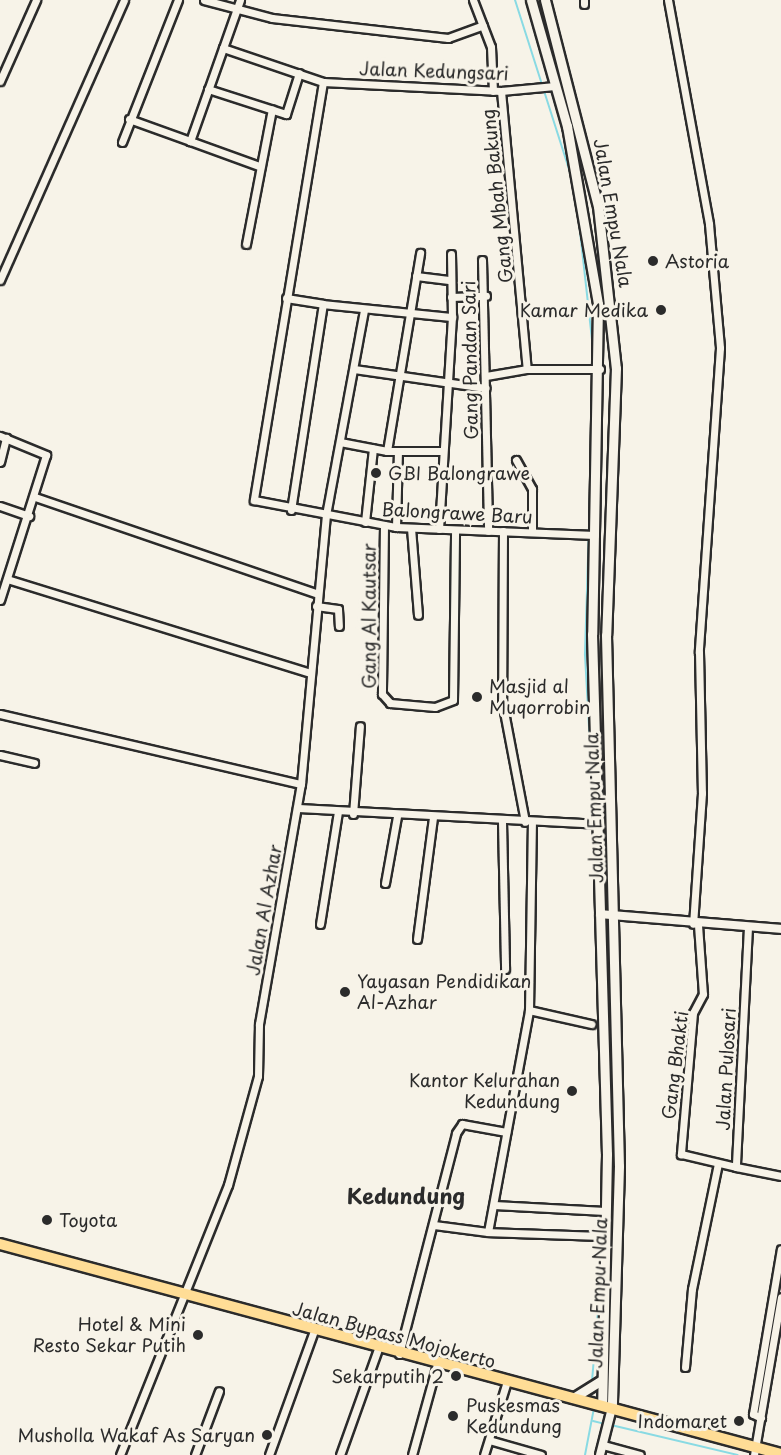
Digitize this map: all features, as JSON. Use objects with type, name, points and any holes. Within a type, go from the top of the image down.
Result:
[{"type":"highway","name":"Jalan Bypass Mojokerto","points":[[0,1244],[186,1298],[507,1382],[598,1402],[755,1451],[781,1454]]},
{"type":"main road","name":"Jalan Empu Nala","points":[[531,0],[549,87],[567,126],[592,264],[596,369],[591,535],[594,824],[600,914],[607,1154],[607,1173],[600,1211],[598,1402]]},
{"type":"main road","name":"Jalan Empu Nala","points":[[544,0],[579,122],[598,206],[616,368],[606,668],[619,1173],[598,1402]]},
{"type":"main road","points":[[567,126],[579,122]]},
{"type":"main road","points":[[607,1154],[619,1154]]},
{"type":"main road","points":[[607,1173],[619,1173]]},
{"type":"main road","points":[[598,1402],[600,1382]]},
{"type":"street","points":[[0,81],[36,0]]},
{"type":"street","points":[[0,280],[124,0]]},
{"type":"street","points":[[122,142],[129,119],[178,0]]},
{"type":"street","points":[[204,0],[236,10],[448,38],[483,25]]},
{"type":"street","points":[[190,141],[240,0]]},
{"type":"street","points":[[472,0],[491,47],[492,91]]},
{"type":"street","points":[[668,0],[710,234],[720,348],[699,652],[702,793],[695,925]]},
{"type":"street","name":"Jalan Kedungsari","points":[[223,48],[323,82],[492,91],[549,87]]},
{"type":"street","points":[[208,89],[286,114],[298,73]]},
{"type":"street","points":[[323,82],[286,298],[364,310],[452,317]]},
{"type":"street","name":"Gang Mbah Bakung","points":[[501,91],[527,369]]},
{"type":"street","points":[[246,244],[259,166],[272,109]]},
{"type":"street","points":[[129,119],[259,166]]},
{"type":"street","points":[[387,451],[420,253]]},
{"type":"street","points":[[439,529],[440,451],[452,317],[451,254]]},
{"type":"street","name":"Gang Pandan Sari","points":[[482,260],[486,296],[488,531]]},
{"type":"street","points":[[416,276],[451,280]]},
{"type":"street","points":[[452,297],[486,296]]},
{"type":"street","name":"Balongrawe Baru","points":[[286,298],[252,495],[261,504],[396,527],[591,535]]},
{"type":"street","points":[[291,510],[322,304]]},
{"type":"street","name":"Jalan Al Azhar","points":[[120,1455],[186,1298],[234,1166],[258,1076],[260,1024],[301,784],[326,515],[364,310]]},
{"type":"street","points":[[354,369],[446,385],[486,388]]},
{"type":"street","points":[[486,376],[527,369],[596,369]]},
{"type":"street","points":[[0,462],[3,437],[45,453],[35,497],[0,600]]},
{"type":"street","points":[[340,442],[387,451],[440,451]]},
{"type":"street","points":[[365,522],[373,448]]},
{"type":"street","points":[[396,527],[398,451]]},
{"type":"street","points":[[516,460],[532,489],[532,532]]},
{"type":"street","points":[[35,497],[318,594]]},
{"type":"street","points":[[0,506],[29,516]]},
{"type":"street","name":"Gang Al Kautsar","points":[[384,525],[381,688],[390,703],[437,707],[453,702],[455,530]]},
{"type":"street","points":[[411,528],[418,615]]},
{"type":"street","points":[[488,1232],[495,1205],[529,1010],[529,823],[504,726],[503,531]]},
{"type":"street","points":[[7,579],[310,673]]},
{"type":"street","points":[[316,606],[338,609],[339,627]]},
{"type":"street","points":[[0,714],[301,784]]},
{"type":"street","points":[[353,814],[360,726]]},
{"type":"street","points":[[0,755],[34,763]]},
{"type":"street","points":[[297,808],[353,814],[594,824]]},
{"type":"street","points":[[320,924],[338,813]]},
{"type":"street","points":[[385,883],[397,816]]},
{"type":"street","points":[[417,939],[433,817]]},
{"type":"street","points":[[502,821],[505,969]]},
{"type":"street","points":[[600,914],[695,925],[781,929]]},
{"type":"street","name":"Gang Bhakti","points":[[695,925],[703,993],[693,1010],[681,1154],[736,1167]]},
{"type":"street","name":"Jalan Pulosari","points":[[736,1167],[748,927]]},
{"type":"street","points":[[529,1010],[591,1024]]},
{"type":"street","points":[[399,1354],[462,1124],[506,1132]]},
{"type":"street","points":[[685,1367],[692,1289],[718,1164]]},
{"type":"street","points":[[736,1167],[781,1176]]},
{"type":"street","points":[[495,1205],[600,1211]]},
{"type":"street","points":[[434,1225],[488,1232],[601,1235]]},
{"type":"street","points":[[755,1451],[781,1249]]},
{"type":"street","points":[[774,1314],[781,1296]]},
{"type":"street","points":[[269,1455],[314,1331]]},
{"type":"street","points":[[340,1455],[378,1348]]},
{"type":"street","points":[[412,1455],[438,1364]]},
{"type":"street","points":[[484,1455],[507,1382]]},
{"type":"street","points":[[195,1455],[219,1391]]},
{"type":"street","points":[[598,1402],[607,1423],[600,1455]]},
{"type":"street","points":[[489,1440],[541,1455]]},
{"type":"street","points":[[603,1444],[640,1455]]},
{"type":"waterway","points":[[515,0],[571,175]]},
{"type":"waterway","points":[[578,213],[593,348]]},
{"type":"waterway","points":[[590,494],[585,655],[591,764]]},
{"type":"waterway","points":[[592,1381],[600,1288]]},
{"type":"waterway","points":[[585,1455],[594,1408]]},
{"type":"waterway","points":[[593,1421],[605,1424]]},
{"type":"waterway","points":[[611,1425],[738,1455]]},
{"type":"place","name":"Astoria","points":[[653,261]]},
{"type":"place","name":"Kamar Medika","points":[[661,310]]},
{"type":"place","name":"GBI Balongrawe","points":[[376,473]]},
{"type":"place","name":"Masjid al Muqorrobin","points":[[477,697]]},
{"type":"place","name":"Yayasan Pendidikan Al-Azhar","points":[[345,992]]},
{"type":"place","name":"Kantor Kelurahan Kedundung","points":[[572,1091]]},
{"type":"place","name":"Toyota","points":[[47,1220]]},
{"type":"place","name":"Hotel & Mini Resto Sekar Putih","points":[[198,1335]]},
{"type":"place","name":"Sekarputih 2","points":[[456,1376]]},
{"type":"place","name":"Puskesmas Kedundung","points":[[453,1416]]},
{"type":"place","name":"Indomaret","points":[[739,1421]]},
{"type":"place","name":"Musholla Wakaf As Saryan","points":[[267,1435]]},
{"type":"district","name":"Kedundung","points":[[406,1195]]}]
